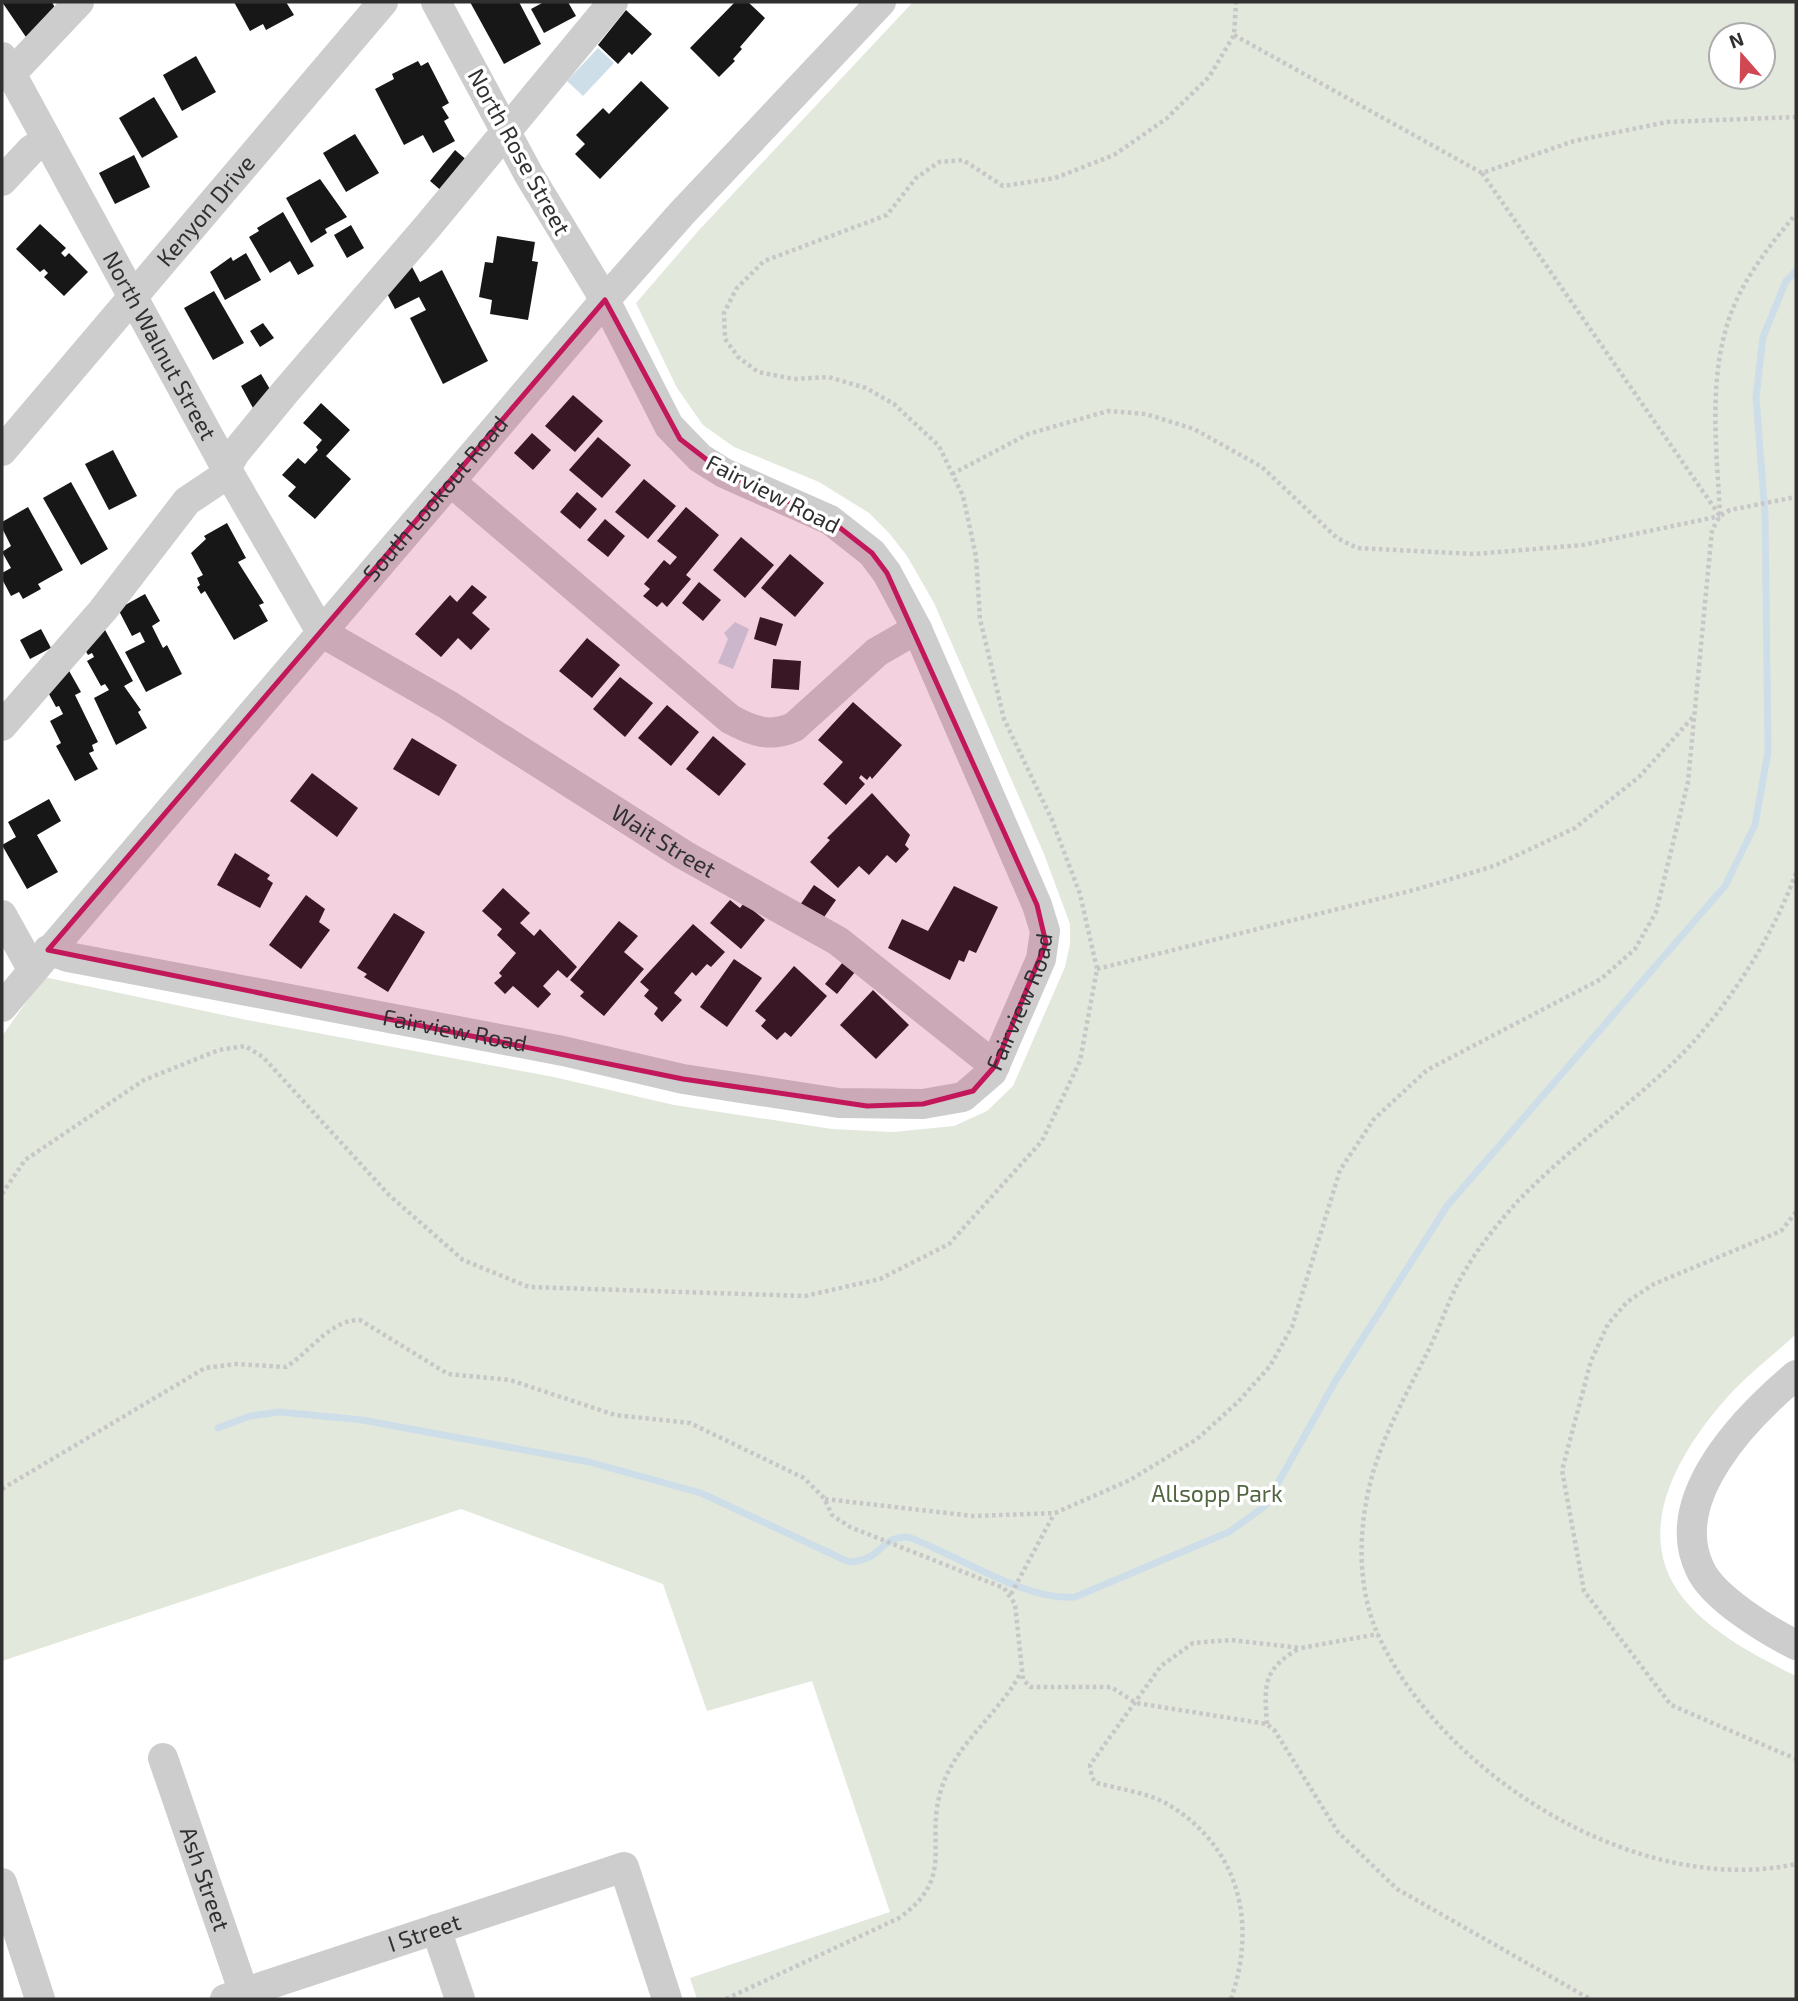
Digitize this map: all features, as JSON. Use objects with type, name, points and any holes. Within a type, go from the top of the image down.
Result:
[{"type":"street","points":[[6,65],[79,2]]},
{"type":"street","name":"Kenyon Drive","points":[[2,451],[135,298],[220,193],[383,2]]},
{"type":"street","name":"North Rose Street","points":[[436,2],[506,132],[606,300]]},
{"type":"street","points":[[2,726],[103,610],[187,501],[220,479],[286,391],[613,2]]},
{"type":"street","name":"South Lookout Road","points":[[2,1007],[40,959],[682,213],[881,2]]},
{"type":"street","name":"North Walnut Street","points":[[6,65],[226,468],[321,632]]},
{"type":"street","points":[[2,181],[31,150],[47,139]]},
{"type":"street","name":"Fairview Road","points":[[40,959],[68,957],[256,995],[563,1051],[683,1079],[838,1103],[901,1105],[951,1100],[973,1091],[995,1066],[1041,959],[1045,931],[1037,905],[917,629],[887,573],[855,537],[810,509],[724,473],[680,439],[656,402],[606,300]]},
{"type":"street","points":[[451,482],[730,719],[748,729],[773,733],[794,727],[877,652],[917,629]]},
{"type":"street","name":"Wait Street","points":[[321,632],[448,705],[694,861],[838,941],[995,1066]]},
{"type":"street","points":[[2,915],[40,959]]},
{"type":"street","points":[[1796,1376],[1746,1423],[1714,1464],[1701,1491],[1691,1536],[1700,1570],[1717,1592],[1796,1645]]},
{"type":"street","name":"Ash Street","points":[[163,1758],[239,1997]]},
{"type":"street","name":"I Street","points":[[239,1997],[624,1867],[667,1999]]},
{"type":"street","points":[[2,1883],[40,1999]]},
{"type":"street","points":[[436,1929],[460,1999]]},
{"type":"path","points":[[2,1194],[25,1160],[145,1080],[219,1050],[245,1046],[262,1057],[389,1195],[463,1260],[529,1287],[805,1296],[880,1279],[948,1244],[1042,1141],[1080,1061],[1097,969],[1080,894],[1057,832],[1004,719],[980,619],[976,556],[963,496],[939,446],[894,404],[866,388],[828,377],[794,379],[758,372],[738,357],[725,339],[724,313],[736,289],[764,261],[887,215],[916,178],[939,162],[963,160],[1003,186],[1055,178],[1114,155],[1166,119],[1209,77],[1234,35],[1236,2]]},
{"type":"path","points":[[1234,35],[1482,173],[1720,516]]},
{"type":"path","points":[[1482,173],[1574,141],[1667,122],[1796,117]]},
{"type":"path","points":[[824,1499],[973,1516],[1055,1513],[1130,1480],[1197,1439],[1238,1402],[1269,1366],[1292,1327],[1340,1170],[1374,1119],[1427,1070],[1601,979],[1634,949],[1656,912],[1688,782],[1709,547],[1712,530],[1720,516],[1715,419],[1718,369],[1728,323],[1748,279],[1796,214]]},
{"type":"path","points":[[952,474],[1028,434],[1108,411],[1146,414],[1194,429],[1262,467],[1337,538],[1357,548],[1475,554],[1583,545],[1720,516],[1749,506],[1796,498]]},
{"type":"path","points":[[1097,969],[1414,890],[1494,866],[1575,828],[1639,777],[1694,716]]},
{"type":"path","points":[[1796,873],[1772,928],[1731,992],[1676,1060],[1535,1184],[1465,1270],[1446,1315],[1388,1430],[1364,1508],[1362,1573],[1378,1634],[1413,1694],[1454,1738],[1515,1791],[1570,1826],[1636,1853],[1695,1867],[1749,1870],[1796,1864]]},
{"type":"path","points":[[1796,1212],[1781,1231],[1654,1284],[1627,1302],[1608,1324],[1591,1361],[1562,1470],[1584,1591],[1671,1704],[1796,1759]]},
{"type":"path","points":[[2,1489],[205,1368],[236,1364],[286,1367],[340,1323],[352,1320],[360,1320],[448,1374],[510,1380],[615,1415],[690,1423],[804,1478],[824,1499],[832,1515],[840,1522],[1011,1593],[1015,1604],[1023,1679],[1030,1687],[1111,1687],[1136,1703],[1267,1724],[1276,1731],[1338,1832],[1397,1889],[1590,1999]]},
{"type":"path","points":[[1011,1593],[1055,1513]]},
{"type":"path","points":[[1231,1999],[1239,1976],[1244,1922],[1236,1881],[1217,1846],[1169,1804],[1097,1783],[1092,1778],[1090,1765],[1161,1666],[1193,1643],[1231,1640],[1301,1647],[1378,1634]]},
{"type":"path","points":[[1267,1724],[1265,1689],[1269,1674],[1278,1663],[1301,1647]]},
{"type":"path","points":[[726,1999],[899,1918],[919,1903],[930,1889],[934,1870],[936,1820],[942,1786],[966,1746],[1002,1703],[1022,1672]]},
{"type":"highlighted area","points":[[605,300],[680,439],[724,473],[830,520],[872,553],[887,573],[1037,905],[1046,943],[995,1066],[973,1091],[923,1104],[867,1106],[683,1079],[48,950]]},
{"type":"green space","name":"Allsopp Park","points":[[913,2],[1796,2],[1796,1334],[1733,1391],[1697,1436],[1669,1488],[1662,1516],[1661,1544],[1667,1571],[1694,1611],[1736,1643],[1796,1676],[1796,1999],[697,1999],[690,1978],[890,1912],[812,1681],[707,1711],[663,1584],[461,1509],[2,1661],[2,1036],[44,977],[247,1020],[554,1077],[674,1105],[832,1129],[893,1132],[954,1126],[987,1111],[1013,1086],[1065,967],[1070,944],[1070,924],[1044,854],[934,603],[907,556],[869,513],[819,482],[734,447],[703,425],[677,388],[636,303],[699,230]]},
{"type":"shaded area","points":[[598,48],[614,63],[583,96],[567,81]]},
{"type":"shaded area","points":[[735,622],[749,629],[733,669],[718,663],[728,639],[724,633]]},
{"type":"building","points":[[2,2],[52,2],[57,12],[28,40]]},
{"type":"building","points":[[234,2],[286,2],[294,15],[266,30],[263,24],[250,31]]},
{"type":"building","points":[[470,2],[519,2],[541,44],[504,64]]},
{"type":"building","points":[[544,2],[568,2],[576,16],[544,33],[531,9]]},
{"type":"building","points":[[735,2],[748,2],[765,18],[740,47],[742,49],[733,59],[735,61],[719,77],[690,48]]},
{"type":"building","points":[[626,10],[652,34],[632,55],[629,52],[618,64],[598,45]]},
{"type":"building","points":[[196,56],[216,92],[182,111],[163,75]]},
{"type":"building","points":[[418,61],[421,66],[428,62],[449,103],[442,107],[449,118],[444,121],[455,141],[433,153],[423,135],[404,145],[375,89],[394,79],[392,74]]},
{"type":"building","points":[[641,81],[669,108],[600,179],[575,154],[585,144],[576,135],[603,108],[609,114]]},
{"type":"building","points":[[154,97],[178,137],[142,158],[119,118]]},
{"type":"building","points":[[355,134],[379,173],[346,192],[323,153]]},
{"type":"building","points":[[455,150],[469,162],[444,193],[430,181]]},
{"type":"building","points":[[134,155],[150,187],[115,204],[99,173]]},
{"type":"building","points":[[320,179],[347,217],[325,229],[327,233],[311,243],[286,198]]},
{"type":"building","points":[[283,212],[314,266],[298,275],[290,261],[270,273],[249,237],[259,231],[257,228]]},
{"type":"building","points":[[40,224],[66,248],[61,253],[65,257],[69,253],[88,272],[64,296],[44,277],[48,273],[44,269],[40,272],[16,249]]},
{"type":"building","points":[[351,225],[364,248],[347,258],[334,235]]},
{"type":"building","points":[[497,236],[535,242],[532,261],[538,262],[528,320],[490,314],[492,300],[479,297],[485,262],[493,263]]},
{"type":"building","points":[[246,253],[261,280],[225,300],[210,272],[231,257],[233,261]]},
{"type":"building","points":[[411,265],[420,282],[442,270],[488,361],[443,384],[410,318],[426,310],[419,297],[395,309],[380,280]]},
{"type":"building","points":[[214,291],[244,343],[213,360],[184,308]]},
{"type":"building","points":[[263,323],[274,338],[260,347],[250,331]]},
{"type":"building","points":[[261,374],[274,396],[253,408],[241,386]]},
{"type":"building","points":[[573,395],[603,421],[575,452],[545,426]]},
{"type":"building","points":[[321,403],[350,430],[326,456],[351,479],[315,519],[288,496],[296,487],[282,475],[298,458],[305,464],[318,450],[316,447],[322,440],[303,423]]},
{"type":"building","points":[[532,433],[551,450],[533,470],[514,453]]},
{"type":"building","points":[[598,437],[631,465],[602,498],[569,470]]},
{"type":"building","points":[[113,450],[137,496],[109,510],[85,464]]},
{"type":"building","points":[[644,479],[676,506],[648,539],[615,512]]},
{"type":"building","points":[[71,482],[108,549],[81,565],[43,498]]},
{"type":"building","points":[[577,492],[597,509],[580,529],[560,512]]},
{"type":"building","points":[[28,507],[63,570],[38,584],[41,589],[23,599],[19,592],[11,596],[2,579],[2,573],[11,568],[2,552],[11,546],[2,528],[2,522]]},
{"type":"building","points":[[686,507],[719,535],[686,575],[691,579],[667,607],[662,602],[657,607],[643,596],[650,589],[644,584],[664,560],[670,565],[677,557],[657,541]]},
{"type":"building","points":[[605,519],[625,536],[608,557],[587,540]]},
{"type":"building","points":[[227,523],[246,558],[238,562],[264,603],[259,605],[268,621],[234,640],[205,591],[201,594],[197,587],[200,585],[197,578],[203,575],[191,553],[206,539],[204,536]]},
{"type":"building","points":[[741,537],[774,565],[745,598],[713,570]]},
{"type":"building","points":[[790,554],[824,583],[795,617],[761,588]]},
{"type":"building","points":[[699,582],[721,600],[703,621],[682,603]]},
{"type":"building","points":[[472,585],[487,597],[472,613],[490,629],[471,650],[458,638],[441,657],[415,634],[450,595],[457,602]]},
{"type":"building","points":[[145,594],[160,621],[152,626],[163,648],[167,645],[182,674],[146,692],[125,652],[145,642],[140,632],[132,636],[118,609]]},
{"type":"building","points":[[760,617],[783,624],[776,646],[754,639]]},
{"type":"building","points":[[104,628],[133,681],[124,686],[141,710],[138,712],[147,728],[116,745],[94,698],[109,690],[105,684],[101,686],[87,661],[94,657],[92,653],[88,655],[83,646]]},
{"type":"building","points":[[41,629],[51,648],[30,659],[20,640]]},
{"type":"building","points":[[587,638],[620,665],[592,698],[559,671]]},
{"type":"building","points":[[773,659],[801,661],[799,690],[771,688]]},
{"type":"building","points":[[68,669],[81,692],[75,695],[98,742],[92,745],[94,751],[89,753],[98,769],[75,781],[56,746],[61,743],[50,721],[63,714],[43,683]]},
{"type":"building","points":[[620,677],[653,703],[625,737],[593,709]]},
{"type":"building","points":[[853,702],[902,745],[872,779],[870,776],[867,780],[861,775],[859,778],[865,784],[846,805],[823,784],[843,762],[818,740]]},
{"type":"building","points":[[667,705],[699,732],[671,766],[638,738]]},
{"type":"building","points":[[713,736],[746,764],[719,796],[686,769]]},
{"type":"building","points":[[412,738],[457,765],[439,796],[393,769]]},
{"type":"building","points":[[312,773],[358,808],[337,837],[290,801]]},
{"type":"building","points":[[872,793],[910,835],[905,845],[909,849],[896,863],[887,855],[869,875],[859,866],[838,888],[810,862],[830,840],[827,838]]},
{"type":"building","points":[[49,799],[61,821],[37,835],[58,872],[27,889],[2,845],[16,837],[8,822]]},
{"type":"building","points":[[235,853],[270,875],[267,879],[273,883],[260,908],[217,885]]},
{"type":"building","points":[[814,885],[836,900],[822,920],[800,905]]},
{"type":"building","points":[[954,886],[998,907],[976,953],[969,950],[964,962],[959,960],[950,980],[888,948],[902,919],[928,931]]},
{"type":"building","points":[[503,888],[530,913],[520,923],[534,936],[540,929],[577,967],[567,978],[558,970],[543,986],[551,994],[538,1008],[513,986],[505,994],[494,983],[502,976],[499,973],[516,953],[497,935],[502,929],[482,911]]},
{"type":"building","points":[[306,895],[325,909],[319,922],[330,930],[301,969],[269,945]]},
{"type":"building","points":[[730,900],[740,908],[744,903],[765,920],[741,949],[710,923]]},
{"type":"building","points":[[394,913],[425,932],[388,992],[364,977],[367,974],[357,968]]},
{"type":"building","points":[[619,921],[638,936],[624,952],[644,969],[604,1016],[580,996],[584,992],[570,980]]},
{"type":"building","points":[[693,924],[725,952],[711,967],[707,964],[696,976],[692,972],[674,993],[682,1000],[662,1022],[654,1014],[658,1008],[644,996],[649,990],[640,982]]},
{"type":"building","points":[[734,959],[762,978],[727,1027],[700,1007]]},
{"type":"building","points":[[843,962],[855,972],[837,994],[825,984]]},
{"type":"building","points":[[794,966],[827,996],[791,1037],[785,1032],[777,1040],[761,1026],[766,1020],[755,1011]]},
{"type":"building","points":[[873,990],[909,1025],[876,1059],[840,1025]]},
{"type":"waterway","points":[[218,1428],[250,1416],[280,1412],[362,1420],[589,1462],[701,1493],[849,1562],[869,1557],[885,1544],[908,1537],[1013,1585],[1056,1597],[1075,1597],[1229,1532],[1265,1506],[1336,1380],[1447,1206],[1725,886],[1755,825],[1768,752],[1765,514],[1756,397],[1763,337],[1786,281],[1796,271]]}]
